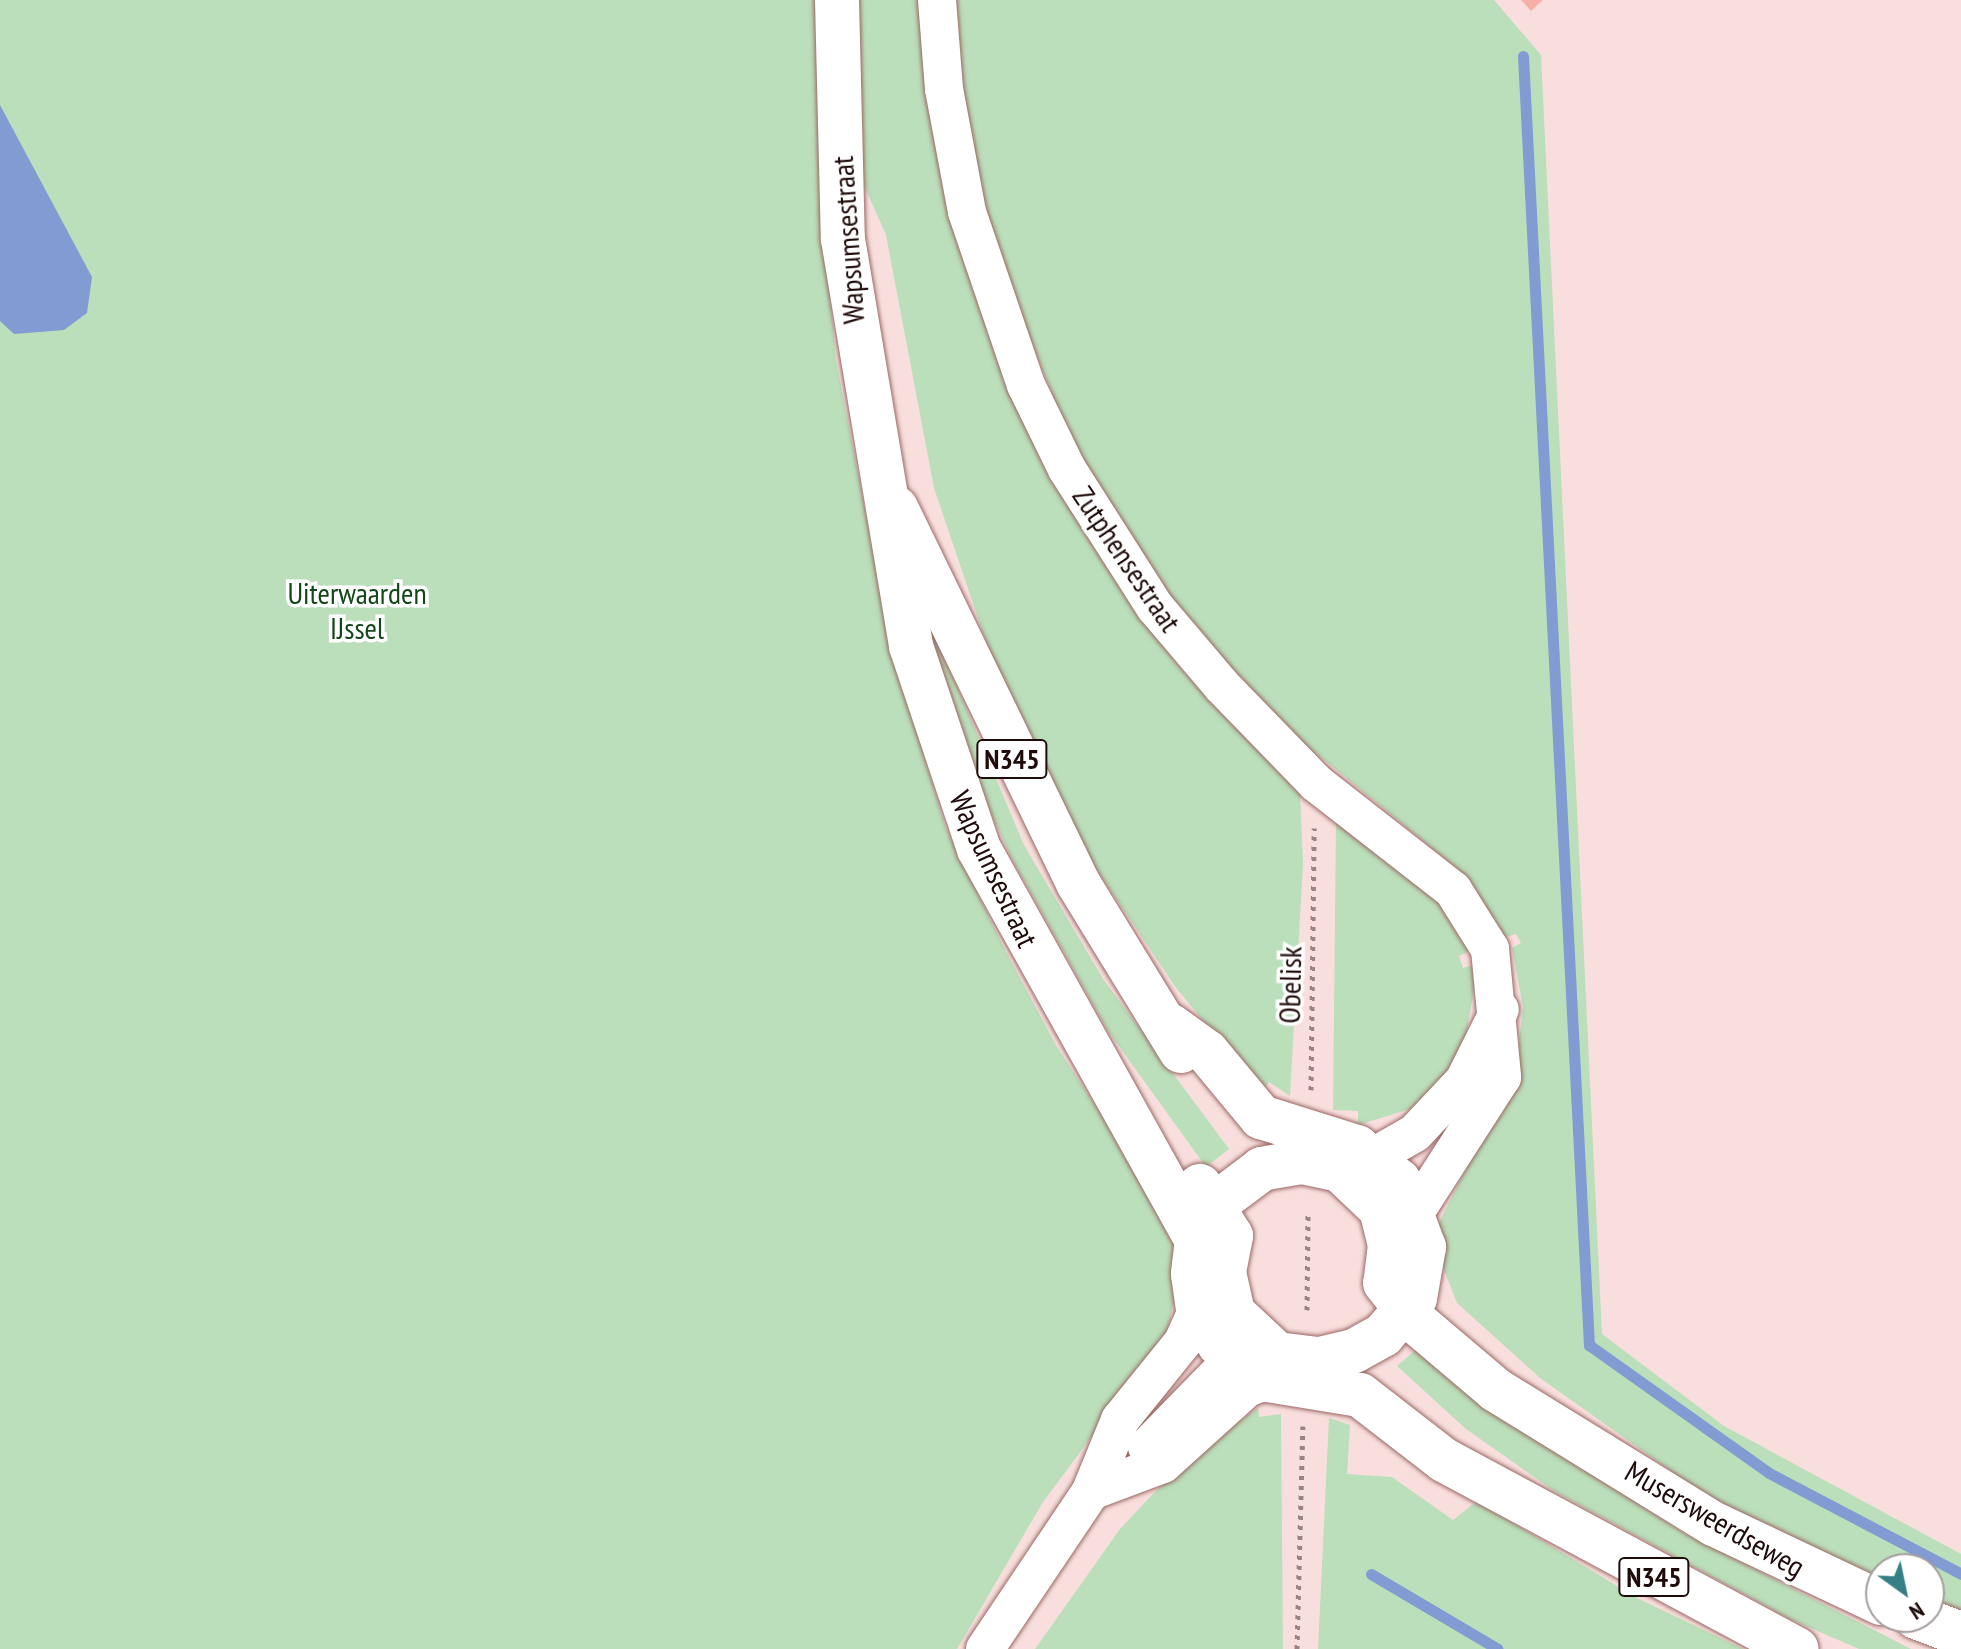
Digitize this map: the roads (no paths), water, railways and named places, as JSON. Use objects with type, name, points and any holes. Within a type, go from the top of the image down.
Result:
[{"type":"main road","name":"Wapsumsestraat","points":[[837,0],[843,239],[900,602],[957,797],[1060,1005],[1121,1103],[1133,1137],[1180,1200],[1205,1222]]},
{"type":"main road","name":"Wapsumsestraat","points":[[880,477],[1078,883],[1171,1026],[1207,1052],[1261,1117],[1298,1134]]},
{"type":"main road","name":"N345","points":[[1298,1134],[1339,1140],[1357,1164],[1381,1209],[1390,1245],[1385,1283],[1414,1297],[1424,1247],[1416,1211],[1357,1164]]},
{"type":"main road","points":[[1205,1222],[1244,1178],[1298,1134]]},
{"type":"main road","name":"N345","points":[[1198,1308],[1205,1222],[1231,1236],[1226,1293],[1254,1361],[1360,1395],[1444,1460],[1796,1649]]},
{"type":"main road","points":[[1325,1386],[1414,1297]]},
{"type":"main road","name":"Musersweerdseweg","points":[[1414,1297],[1449,1319],[1556,1422],[1714,1524],[1865,1595]]},
{"type":"main road","points":[[1198,1308],[1254,1361]]},
{"type":"street","name":"Zutphensestraat","points":[[937,0],[944,89],[967,212],[1026,385],[1067,469],[1155,607],[1222,686],[1316,783],[1453,890],[1474,915],[1490,949],[1500,1009],[1502,1077],[1416,1211]]},
{"type":"street","points":[[1357,1164],[1415,1133],[1456,1091],[1500,1009]]},
{"type":"street","points":[[985,1649],[1091,1491],[1120,1420],[1188,1335],[1198,1308]]},
{"type":"street","points":[[1091,1491],[1163,1464],[1247,1388],[1254,1361]]},
{"type":"water","points":[[0,105],[92,277],[87,313],[64,330],[14,334],[0,321]]},
{"type":"waterway","points":[[1523,56],[1589,1345],[1769,1473],[1961,1574]]},
{"type":"waterway","points":[[1371,1574],[1498,1649]]},
{"type":"park label","name":"Uiterwaarden IJssel","points":[[357,610]]}]
